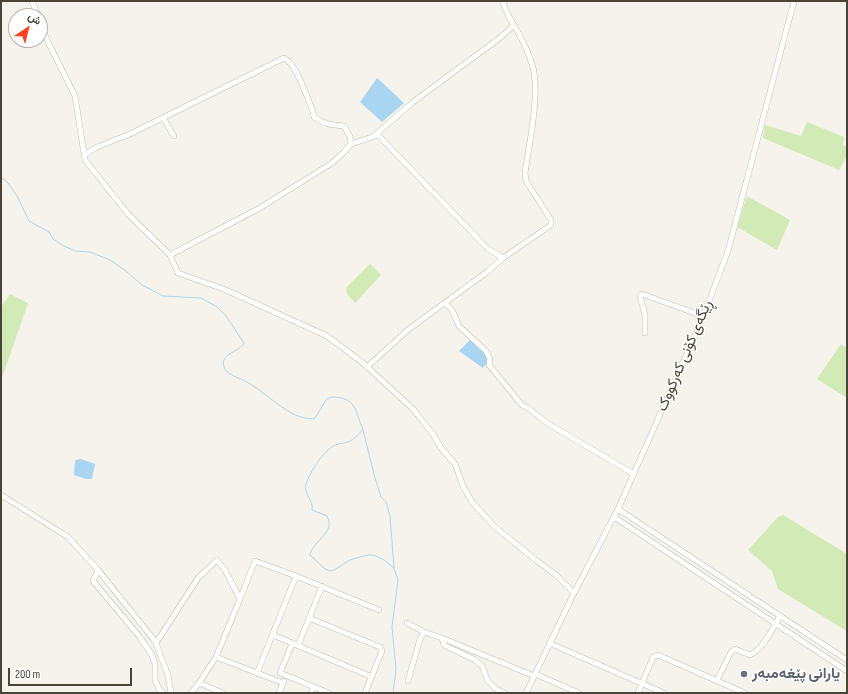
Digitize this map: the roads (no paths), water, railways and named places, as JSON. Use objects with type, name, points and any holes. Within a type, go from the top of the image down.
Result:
[{"type":"street","points":[[367,367],[409,329],[487,272],[503,258],[551,225],[551,220],[526,181],[525,173],[536,82],[533,65],[520,36],[504,9],[503,1]]},
{"type":"street","name":"ڕێگەی کۆنی کەرکووک","points":[[526,693],[574,593],[618,509],[703,316],[728,251],[794,1]]},
{"type":"street","points":[[170,255],[258,209],[332,163],[344,153],[351,144],[374,136],[413,102],[501,37],[514,25]]},
{"type":"street","points":[[48,42],[75,96],[85,160],[128,214],[170,255],[178,273],[226,290],[327,336],[367,367],[413,409],[434,434],[441,448],[455,464],[463,486],[472,502],[495,527],[556,575],[574,593]]},
{"type":"street","points":[[84,155],[98,147],[163,118],[258,69],[284,58],[288,59],[293,66],[314,117],[320,122],[330,125],[344,126],[350,137],[351,144]]},
{"type":"street","points":[[163,118],[174,136]]},
{"type":"street","points":[[374,136],[378,135],[488,249],[503,258]]},
{"type":"street","points":[[645,334],[645,315],[640,296],[642,294],[703,316]]},
{"type":"street","points":[[445,302],[452,310],[459,326],[486,351],[490,359],[489,365],[522,405],[547,423],[634,474]]},
{"type":"street","points":[[1,495],[68,537],[98,570],[152,636],[168,675],[171,693]]},
{"type":"street","points":[[618,509],[847,660]]},
{"type":"street","points":[[614,517],[847,671]]},
{"type":"street","points":[[156,643],[198,578],[216,560],[225,570],[240,598]]},
{"type":"street","points":[[197,693],[200,684],[216,657],[255,561],[322,586],[379,610]]},
{"type":"street","points":[[98,570],[93,581],[139,636],[152,656],[155,664],[155,680],[163,693]]},
{"type":"street","points":[[256,673],[296,576]]},
{"type":"street","points":[[322,586],[309,618],[280,673],[329,693]]},
{"type":"street","points":[[717,680],[731,652],[734,649],[750,655],[755,653],[780,616]]},
{"type":"street","points":[[309,618],[380,647],[382,651],[365,693]]},
{"type":"street","points":[[407,623],[424,632],[534,675],[567,691],[579,693]]},
{"type":"street","points":[[408,681],[424,632]]},
{"type":"street","points":[[272,635],[372,677]]},
{"type":"street","points":[[442,638],[444,645],[475,660],[482,666],[488,681],[496,689],[505,693]]},
{"type":"street","points":[[549,644],[664,693]]},
{"type":"street","points":[[638,693],[653,656],[658,655],[746,693]]},
{"type":"street","points":[[216,657],[283,683]]},
{"type":"street","points":[[279,693],[286,675]]},
{"type":"street","points":[[191,693],[200,684]]},
{"type":"street","points":[[200,684],[223,693]]},
{"type":"street","points":[[311,693],[314,686]]},
{"type":"water","points":[[377,78],[404,103],[382,122],[360,102]]},
{"type":"water","points":[[470,340],[490,359],[483,368],[459,351]]},
{"type":"water","points":[[81,459],[95,464],[92,479],[86,479],[74,475],[75,462],[76,460]]},
{"type":"waterway","points":[[1,177],[8,183],[17,196],[29,221],[49,232],[53,239],[62,245],[75,251],[90,252],[110,260],[142,285],[163,296],[201,298],[217,307],[226,316],[244,343],[227,356],[223,363],[225,370],[230,374],[247,382],[293,414],[304,418],[314,419],[326,400],[331,397],[342,398],[348,400],[352,404],[363,429],[352,440],[333,446],[328,450],[314,467],[306,484],[305,488],[312,506],[312,510],[327,516],[329,522],[329,527],[315,545],[310,555],[325,569],[331,571],[350,560],[367,555],[374,555],[384,560],[394,568],[398,580],[392,627],[396,669],[393,693]]},
{"type":"waterway","points":[[363,430],[375,478],[381,497],[386,502],[390,516],[394,568]]},
{"type":"place","name":"یارانی پێغەمبەر","points":[[744,674]]}]
